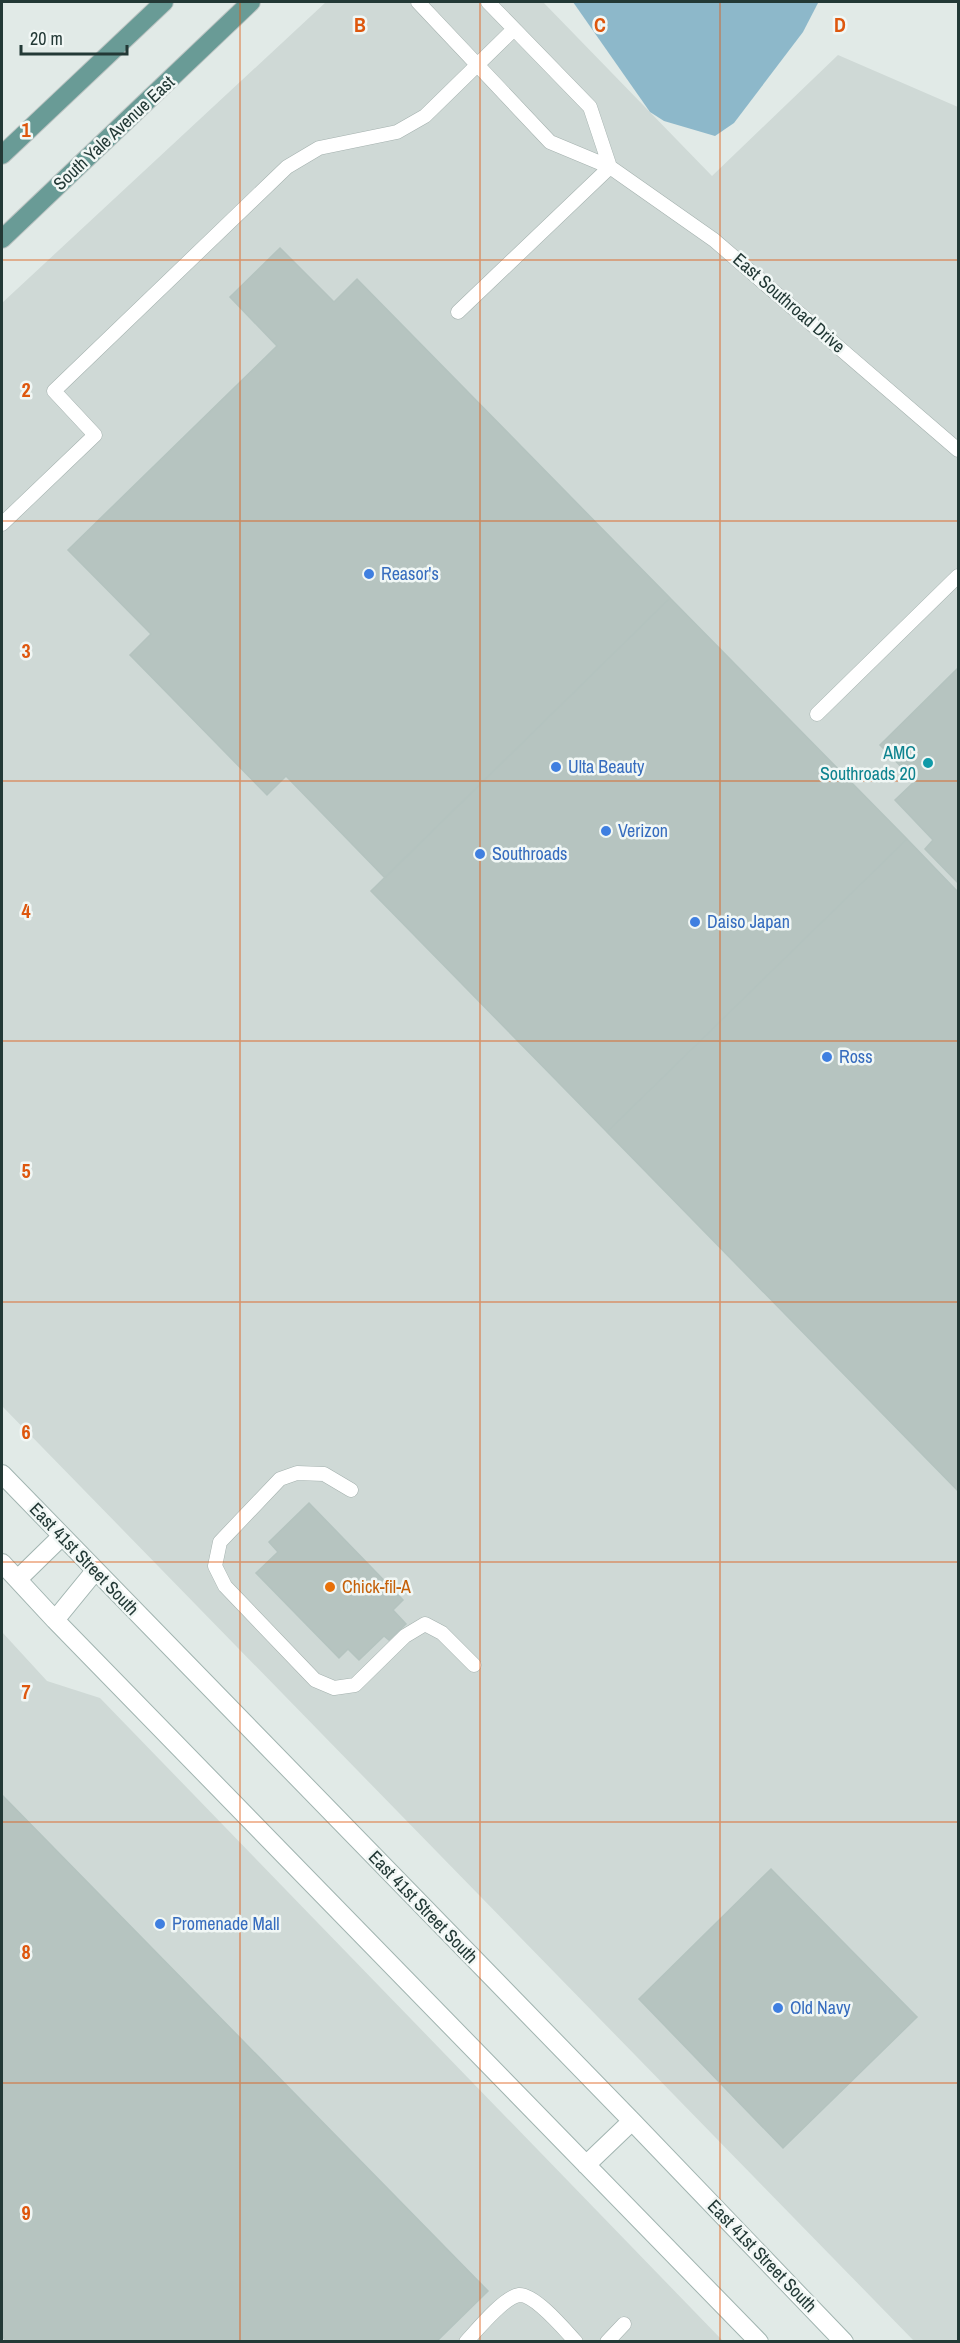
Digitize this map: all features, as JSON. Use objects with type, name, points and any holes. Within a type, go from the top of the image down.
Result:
[{"type":"main road","points":[[2,154],[164,2]]},
{"type":"main road","name":"South Yale Avenue East","points":[[2,239],[251,2]]},
{"type":"main road","name":"East 41st Street South","points":[[2,1474],[844,2342]]},
{"type":"main road","points":[[18,1579],[63,1536]]},
{"type":"main road","points":[[2,1563],[759,2342]]},
{"type":"main road","points":[[55,1620],[96,1571]]},
{"type":"main road","points":[[586,2165],[632,2121]]},
{"type":"lane","name":"East Southroad Drive","points":[[418,2],[550,142],[610,167],[722,246],[958,450]]},
{"type":"lane","points":[[458,312],[610,167],[590,107],[488,2]]},
{"type":"lane","points":[[2,524],[94,435],[54,390],[88,357],[286,167],[319,148],[397,132],[425,116],[514,29]]},
{"type":"lane","points":[[817,714],[958,576]]},
{"type":"lane","points":[[351,1490],[324,1474],[297,1473],[280,1479],[220,1542],[215,1566],[225,1586],[315,1680],[334,1689],[355,1685],[405,1636],[425,1624],[442,1633],[474,1665]]},
{"type":"lane","points":[[466,2342],[508,2300],[519,2295],[530,2297],[576,2342]]},
{"type":"lane","points":[[607,2342],[624,2324]]},
{"type":"shaded area","name":"Southroads","points":[[326,2],[543,2],[712,176],[838,55],[958,107],[958,2341],[914,2341],[2,1406],[2,303]]},
{"type":"shaded area","name":"Promenade Mall","points":[[2,1632],[47,1681],[100,1698],[723,2341],[2,2341]]},
{"type":"water","points":[[573,2],[818,3],[803,32],[734,123],[715,136],[664,121],[650,112]]},
{"type":"building","name":"Reasor's","points":[[280,248],[334,302],[357,279],[670,598],[385,878],[286,776],[267,795],[130,655],[151,634],[68,550],[277,346],[230,297]]},
{"type":"building","points":[[670,598],[907,839],[607,1132],[371,891]]},
{"type":"building","name":"AMC Southroads 20","points":[[958,668],[958,883],[925,849],[933,840],[895,800],[915,781],[880,745]]},
{"type":"building","points":[[907,839],[958,892],[958,1491],[607,1132]]},
{"type":"building","name":"Chick-fil-A","points":[[309,1503],[403,1600],[393,1610],[406,1624],[389,1640],[384,1636],[359,1660],[348,1649],[339,1658],[256,1573],[278,1552],[269,1542]]},
{"type":"building","points":[[2,1795],[488,2291],[436,2342],[7,2342],[2,2336]]},
{"type":"building","name":"Old Navy","points":[[771,1869],[917,2017],[783,2148],[639,1999]]},
{"type":"place","name":"Reasor's","points":[[369,574]]},
{"type":"place","name":"AMC Southroads 20","points":[[928,763]]},
{"type":"place","name":"Ulta Beauty","points":[[556,767]]},
{"type":"place","name":"Verizon","points":[[606,831]]},
{"type":"place","name":"Southroads","points":[[480,854]]},
{"type":"place","name":"Daiso Japan","points":[[695,922]]},
{"type":"place","name":"Ross","points":[[827,1057]]},
{"type":"place","name":"Chick-fil-A","points":[[330,1587]]},
{"type":"place","name":"Promenade Mall","points":[[160,1924]]},
{"type":"place","name":"Old Navy","points":[[778,2008]]}]
